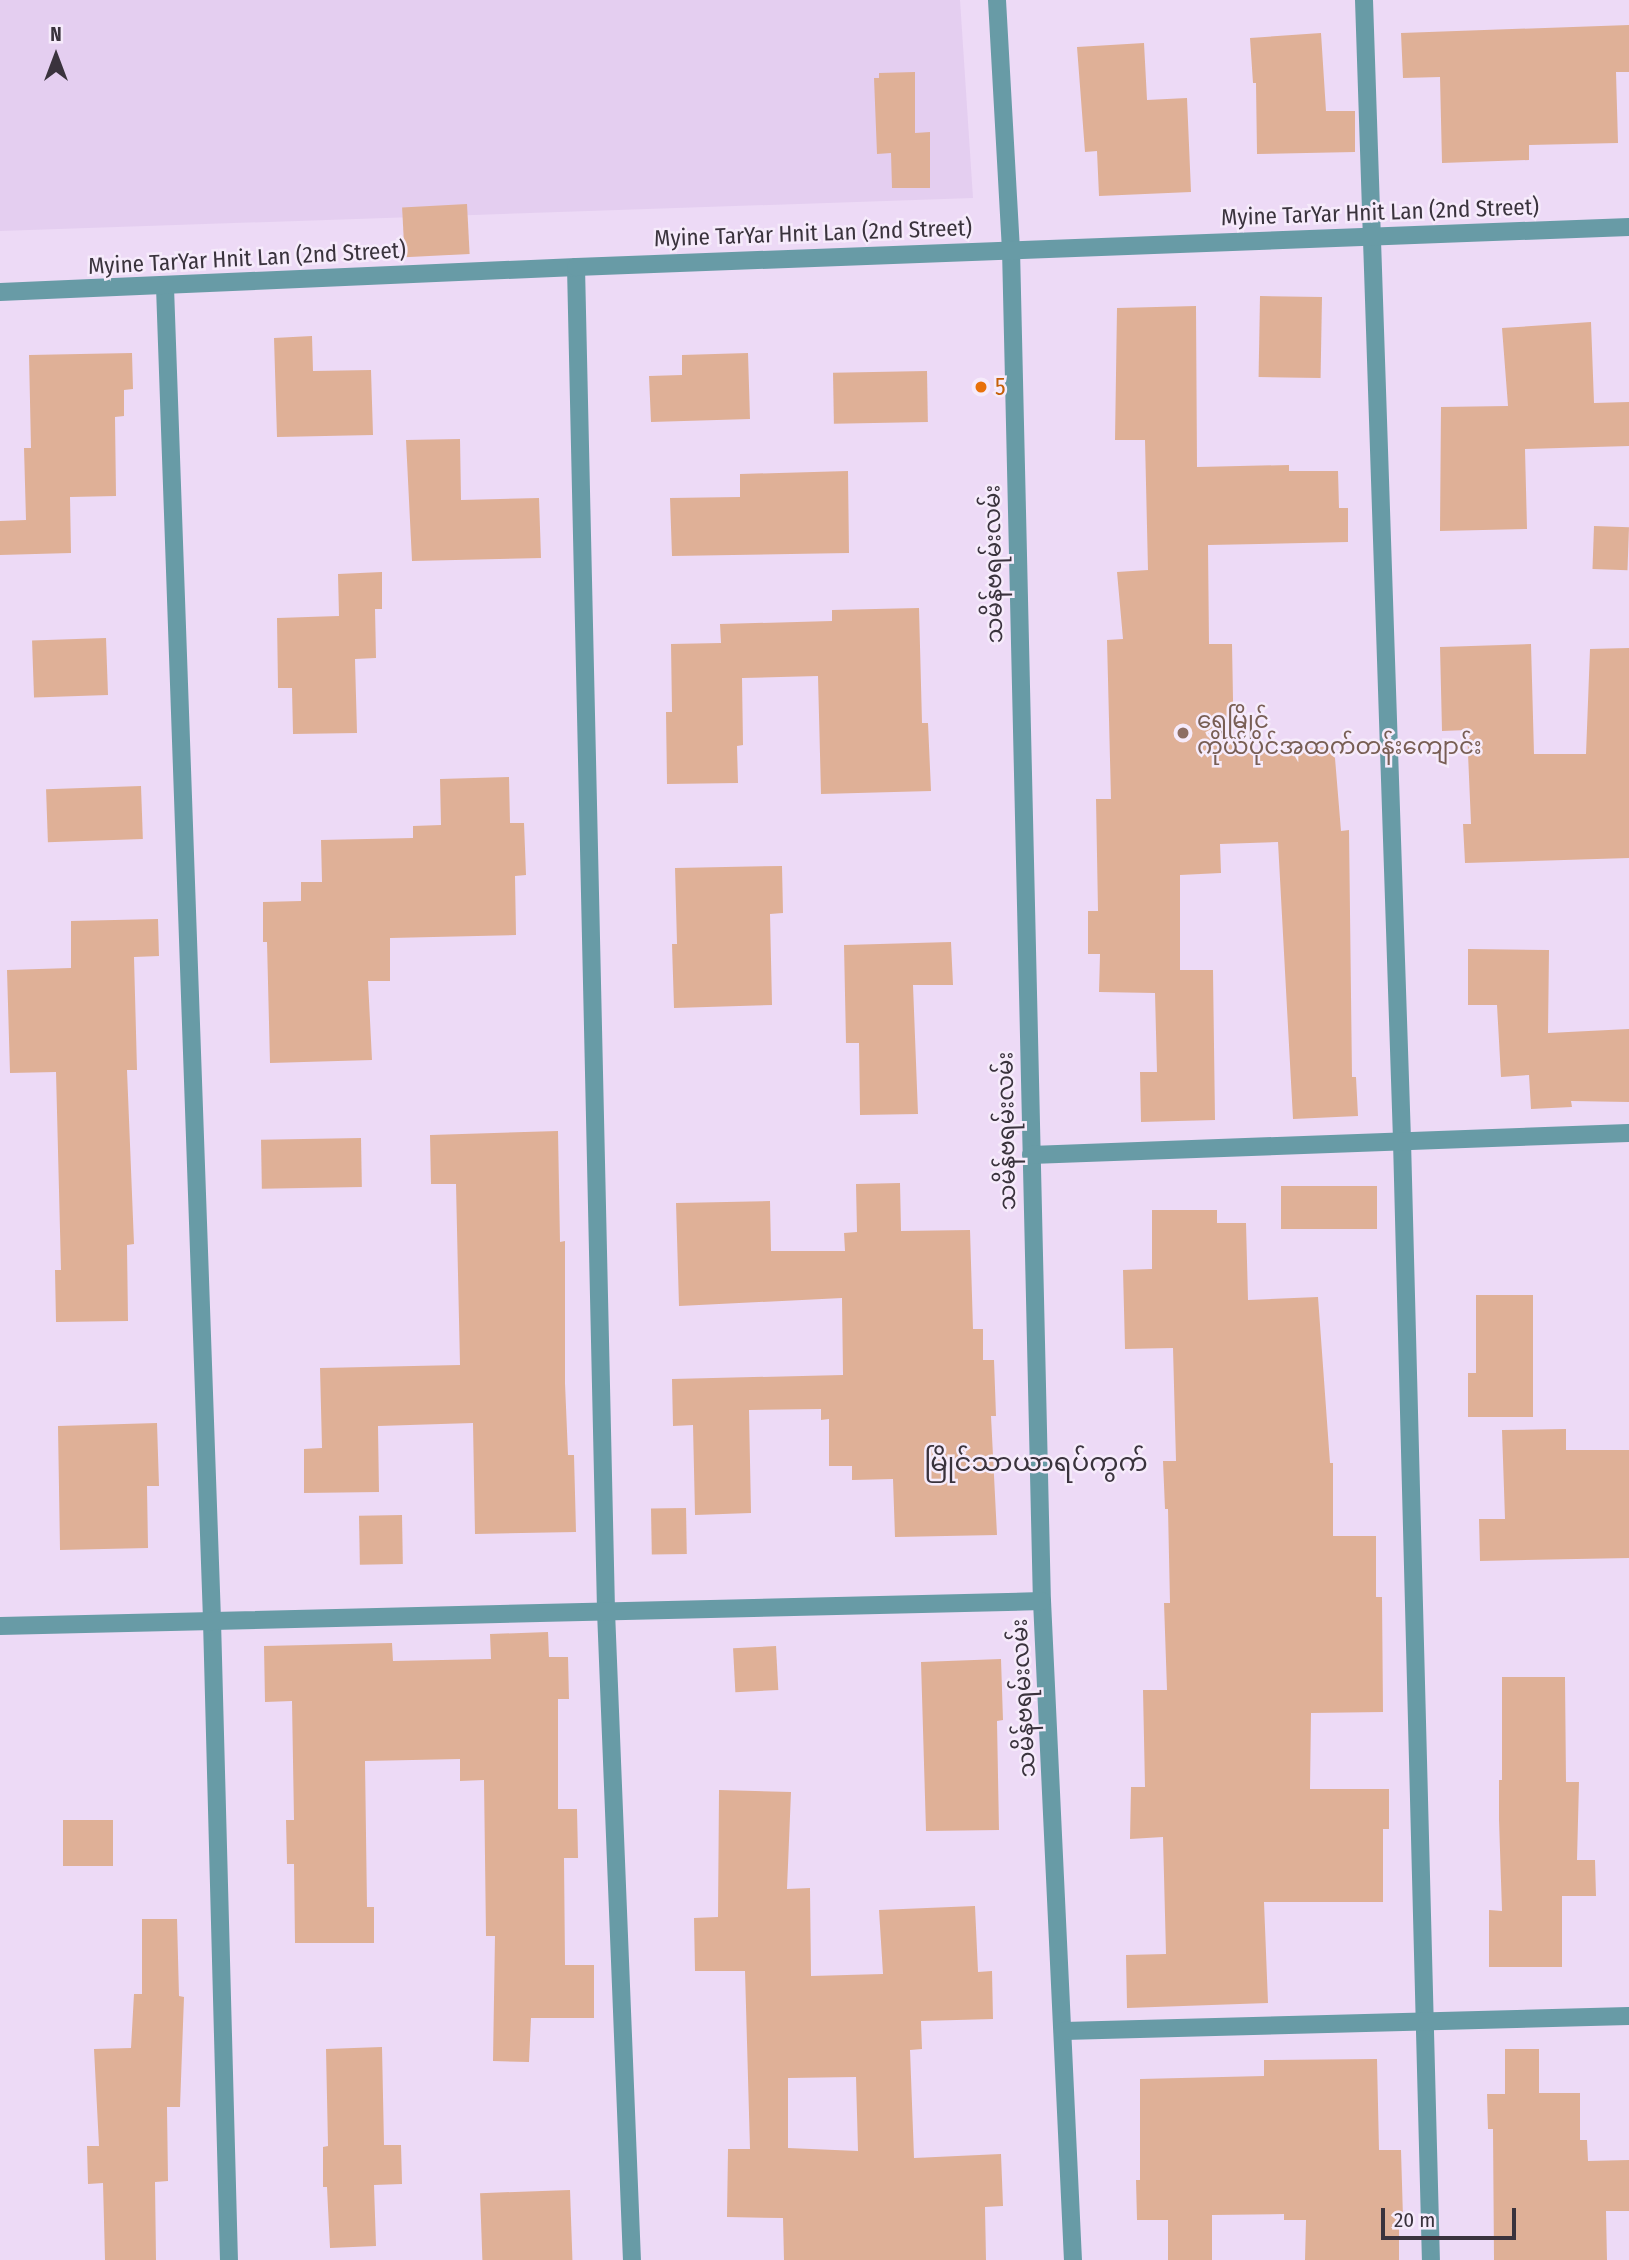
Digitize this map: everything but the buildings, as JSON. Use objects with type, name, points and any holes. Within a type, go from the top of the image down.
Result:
[{"type":"street","name":"သမိန်ဗရမ်းလမ်း","points":[[997,0],[1011,249],[1042,1601],[1073,2260]]},
{"type":"street","points":[[1364,0],[1402,1141],[1431,2260]]},
{"type":"street","name":"Myine TarYar Hnit Lan (2nd Street)","points":[[0,292],[1011,249],[1629,227]]},
{"type":"street","points":[[576,267],[606,1611],[632,2260]]},
{"type":"street","points":[[165,287],[212,1621],[229,2260]]},
{"type":"street","points":[[1031,1155],[1629,1133]]},
{"type":"street","points":[[0,1626],[1042,1601]]},
{"type":"street","points":[[1064,2032],[1629,2015]]},
{"type":"shaded area","points":[[0,0],[960,0],[973,198],[0,231]]},
{"type":"place","name":"5","points":[[981,387]]},
{"type":"place","name":"ရွှေမြိုင် ကိုယ်ပိုင်အထက်တန်းကျောင်း","points":[[1183,733]]},
{"type":"district","name":"မြိုင်သာယာရပ်ကွက်","points":[[1036,1463]]}]
